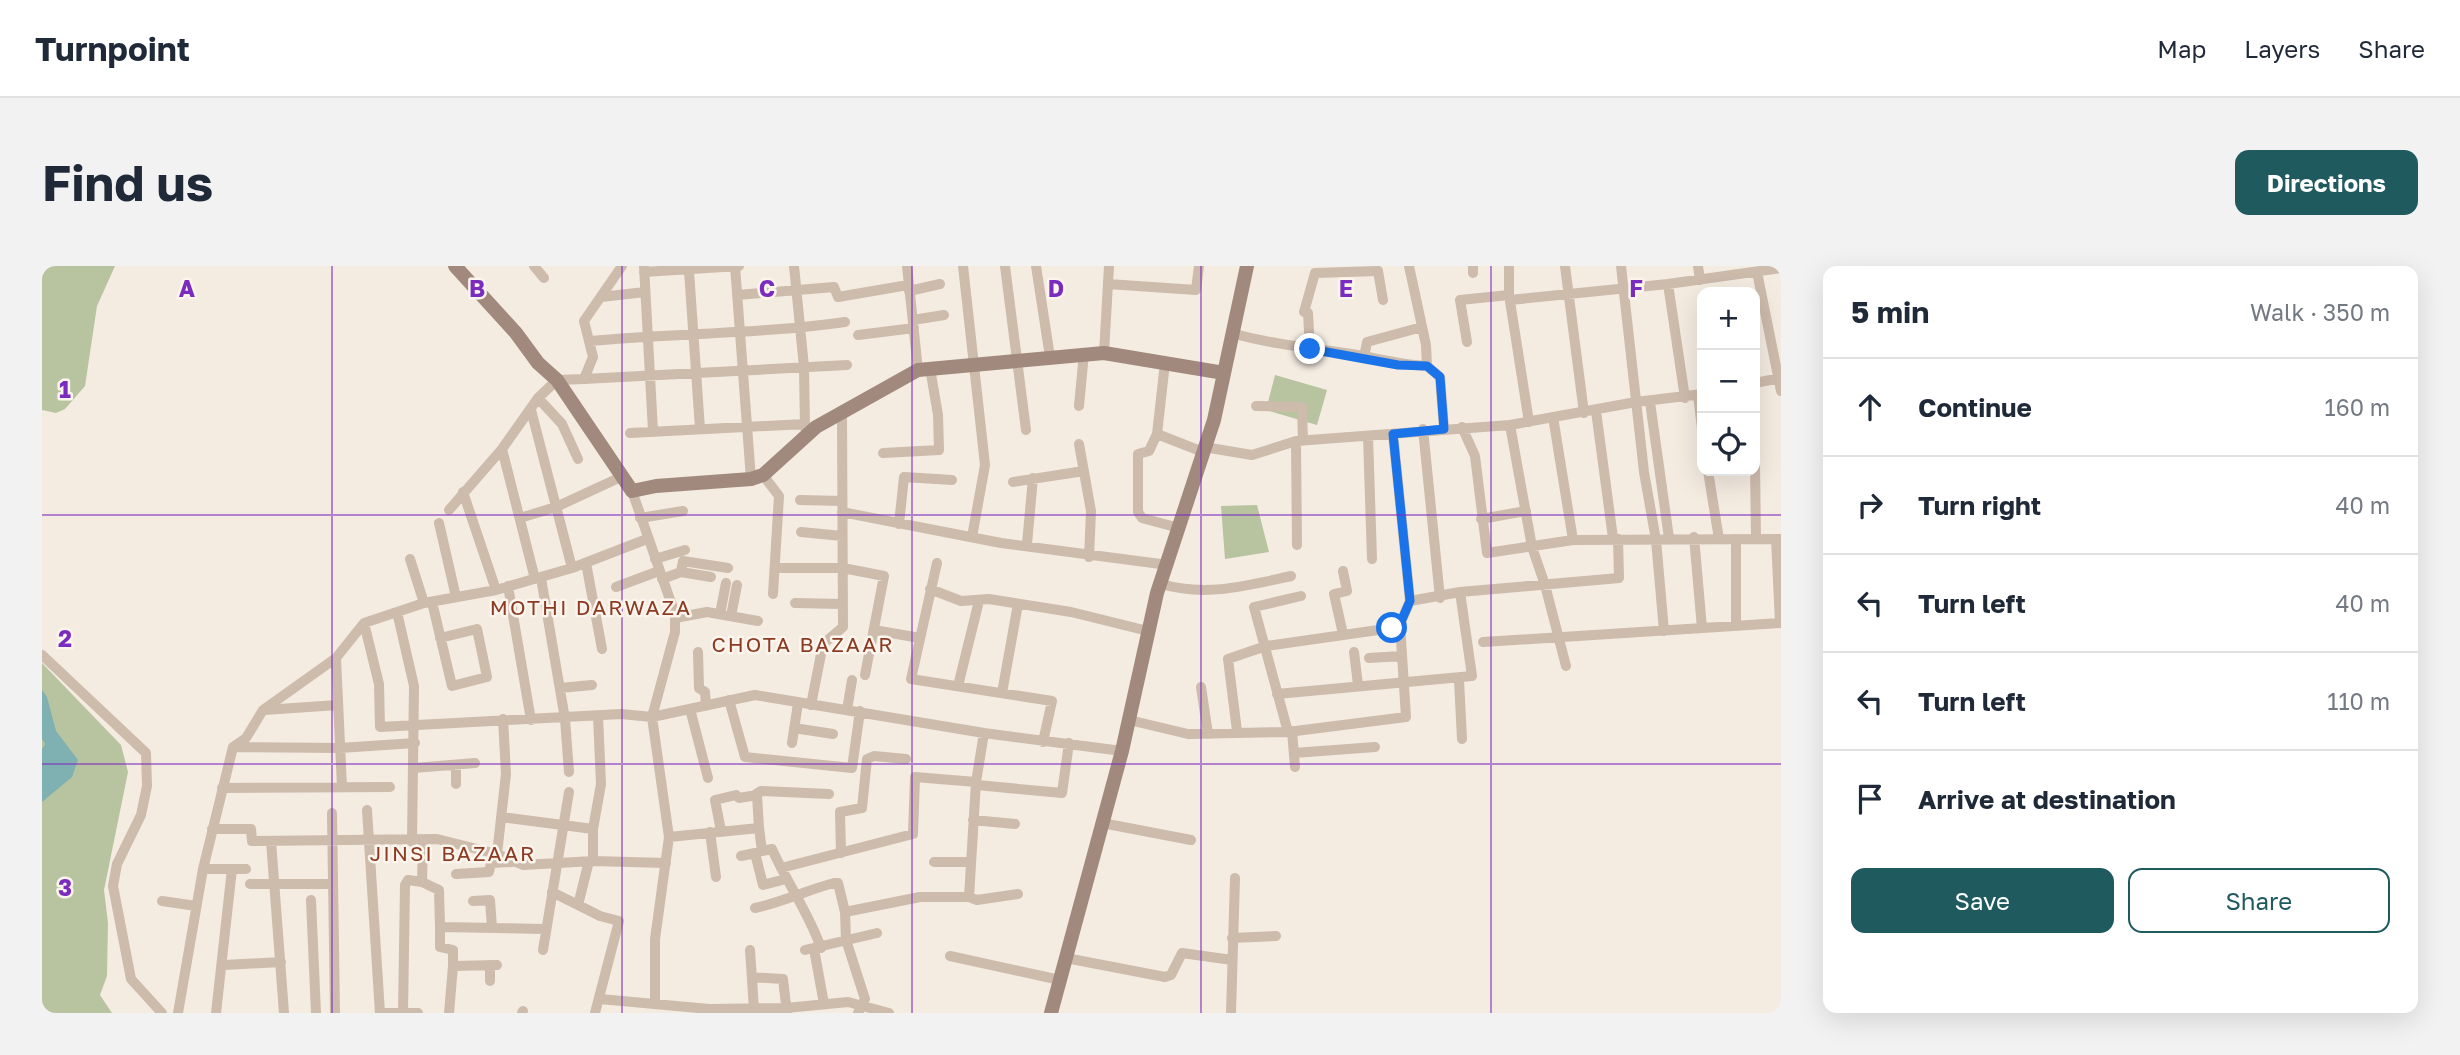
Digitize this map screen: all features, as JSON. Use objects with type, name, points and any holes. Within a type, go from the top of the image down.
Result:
[{"type":"street","points":[[534,266],[544,278]]},
{"type":"street","points":[[584,379],[593,357],[584,321],[622,266]]},
{"type":"street","points":[[735,266],[747,427],[757,477],[779,496],[776,568],[772,594]]},
{"type":"street","points":[[653,431],[644,269],[689,271],[741,266]]},
{"type":"street","points":[[794,266],[804,367],[805,430]]},
{"type":"street","points":[[883,453],[939,450],[938,415],[913,324],[906,266]]},
{"type":"street","points":[[963,266],[985,465],[972,537]]},
{"type":"street","points":[[1004,266],[1019,361],[1026,430]]},
{"type":"street","points":[[1036,266],[1050,357]]},
{"type":"street","points":[[1104,353],[1109,266]]},
{"type":"street","points":[[1108,284],[1196,290],[1199,266]]},
{"type":"street","points":[[1051,1013],[1122,751],[1148,631],[1204,449],[1224,373],[1247,266]]},
{"type":"street","points":[[1409,266],[1427,366]]},
{"type":"street","points":[[1508,266],[1509,297],[1529,422]]},
{"type":"street","points":[[1564,266],[1584,413]]},
{"type":"street","points":[[1621,266],[1636,402],[1656,540],[1664,631]]},
{"type":"street","points":[[1698,266],[1700,280]]},
{"type":"street","points":[[460,267],[538,363],[558,380],[623,476],[632,491],[675,618],[676,632],[652,717],[669,836],[655,939],[663,1006]]},
{"type":"street","points":[[1467,342],[1460,300],[1668,285],[1719,274],[1778,268]]},
{"type":"street","points":[[1310,349],[1308,313],[1304,312],[1313,270],[1377,269],[1383,300]]},
{"type":"street","points":[[1752,270],[1781,391]]},
{"type":"street","points":[[689,271],[700,429]]},
{"type":"street","points":[[737,295],[834,287],[838,297],[940,284]]},
{"type":"street","points":[[1668,285],[1685,398]]},
{"type":"street","points":[[601,297],[645,292]]},
{"type":"street","points":[[858,335],[944,315]]},
{"type":"street","points":[[590,341],[693,332],[800,328],[845,322]]},
{"type":"street","points":[[1364,357],[1367,342],[1422,327]]},
{"type":"street","points":[[1231,332],[1269,344],[1364,357],[1398,365],[1427,366],[1440,377],[1444,429]]},
{"type":"street","points":[[1079,406],[1084,353]]},
{"type":"street","points":[[632,491],[656,486],[757,477],[805,430],[842,414],[924,369],[1104,353],[1224,373]]},
{"type":"street","points":[[1165,363],[1157,434],[1149,451],[1138,454],[1138,514],[1180,528]]},
{"type":"street","points":[[449,510],[502,449],[538,398],[558,380],[847,365]]},
{"type":"street","points":[[1760,382],[1779,378]]},
{"type":"street","points":[[1157,434],[1204,449],[1252,455],[1299,441],[1423,429],[1510,425],[1636,402],[1697,396]]},
{"type":"street","points":[[538,398],[562,424],[578,459]]},
{"type":"street","points":[[1650,402],[1669,538]]},
{"type":"street","points":[[1256,406],[1302,407],[1297,545]]},
{"type":"street","points":[[531,410],[572,568]]},
{"type":"street","points":[[1410,601],[1461,592],[1619,579],[1597,411]]},
{"type":"street","points":[[811,705],[823,644],[843,627],[842,414]]},
{"type":"street","points":[[1553,417],[1573,540]]},
{"type":"street","points":[[1510,425],[1532,547],[1566,666]]},
{"type":"street","points":[[630,433],[747,427],[805,430]]},
{"type":"street","points":[[1462,427],[1475,456],[1487,553],[1573,540],[1694,537],[1779,539],[1781,623],[1483,642]]},
{"type":"street","points":[[1423,429],[1440,597]]},
{"type":"street","points":[[1129,720],[1188,734],[1290,732],[1405,718],[1400,624],[1410,601],[1393,434]]},
{"type":"street","points":[[1367,436],[1372,559]]},
{"type":"street","points":[[1079,444],[1091,511],[1089,556]]},
{"type":"street","points":[[502,449],[538,578],[565,719],[569,772]]},
{"type":"street","points":[[1013,482],[1084,471]]},
{"type":"street","points":[[520,518],[556,507],[623,476]]},
{"type":"street","points":[[1709,476],[1719,539]]},
{"type":"street","points":[[1755,476],[1756,538]]},
{"type":"street","points":[[899,524],[904,477],[952,480]]},
{"type":"street","points":[[1027,544],[1033,478]]},
{"type":"street","points":[[463,492],[496,590]]},
{"type":"street","points":[[800,500],[842,507],[899,524],[972,537],[1089,556],[1168,565]]},
{"type":"street","points":[[640,518],[683,511]]},
{"type":"street","points":[[1481,519],[1526,511]]},
{"type":"street","points":[[439,523],[456,597]]},
{"type":"street","points":[[801,532],[842,536]]},
{"type":"street","points":[[1694,537],[1702,628]]},
{"type":"street","points":[[178,1013],[203,869],[233,747],[246,738],[263,710],[336,658],[363,623],[428,602],[496,590],[572,568],[647,539]]},
{"type":"street","points":[[1736,539],[1736,625]]},
{"type":"street","points":[[654,559],[685,550]]},
{"type":"street","points":[[410,559],[440,638],[452,686],[488,677],[477,629],[440,638]]},
{"type":"street","points":[[681,572],[683,561],[728,568]]},
{"type":"street","points":[[586,563],[602,649]]},
{"type":"street","points":[[937,563],[911,679],[1052,701],[1043,742]]},
{"type":"street","points":[[776,568],[844,568],[885,578],[865,675]]},
{"type":"street","points":[[1343,571],[1346,591],[1334,594],[1343,634]]},
{"type":"street","points":[[616,587],[681,572],[712,577]]},
{"type":"street","points":[[1161,584],[1185,591],[1224,592],[1291,576]]},
{"type":"street","points":[[726,615],[732,584]]},
{"type":"street","points":[[508,586],[531,720]]},
{"type":"street","points":[[930,589],[961,601],[989,599],[1071,612],[1148,631]]},
{"type":"street","points":[[1277,694],[1404,680],[1459,680],[1472,676],[1461,592]]},
{"type":"street","points":[[1295,767],[1290,732],[1254,607],[1301,596]]},
{"type":"street","points":[[958,686],[979,601]]},
{"type":"street","points":[[795,603],[843,604]]},
{"type":"street","points":[[1002,693],[1018,604]]},
{"type":"street","points":[[397,612],[414,686],[414,768],[417,841],[422,882]]},
{"type":"street","points":[[675,618],[707,612],[758,621]]},
{"type":"street","points":[[363,623],[379,684],[380,727],[621,714],[652,717],[755,695],[984,733],[1122,751]]},
{"type":"street","points":[[1237,731],[1227,659],[1266,646],[1392,628],[1400,624]]},
{"type":"street","points":[[874,630],[920,638]]},
{"type":"street","points":[[698,652],[699,689],[705,692],[706,705]]},
{"type":"street","points":[[1354,652],[1359,685]]},
{"type":"street","points":[[42,655],[146,753],[147,786],[141,815],[117,864],[113,886],[131,979],[162,1013]]},
{"type":"street","points":[[1369,658],[1402,656]]},
{"type":"street","points":[[336,658],[342,787]]},
{"type":"street","points":[[847,710],[852,680]]},
{"type":"street","points":[[1459,680],[1462,739]]},
{"type":"street","points":[[560,688],[592,685]]},
{"type":"street","points":[[1201,687],[1208,733]]},
{"type":"street","points":[[729,700],[747,763],[852,768],[860,711]]},
{"type":"street","points":[[792,743],[798,703]]},
{"type":"street","points":[[263,710],[338,705]]},
{"type":"street","points":[[690,709],[708,778]]},
{"type":"street","points":[[578,905],[591,861],[593,828],[601,783],[598,716]]},
{"type":"street","points":[[497,854],[506,774],[503,719]]},
{"type":"street","points":[[1350,726],[1351,748]]},
{"type":"street","points":[[794,729],[833,734]]},
{"type":"street","points":[[969,897],[976,783],[984,733]]},
{"type":"street","points":[[233,747],[340,748],[415,743]]},
{"type":"street","points":[[759,870],[841,853],[913,834],[915,777],[1062,793],[1069,743]]},
{"type":"street","points":[[1294,753],[1375,747]]},
{"type":"street","points":[[841,853],[840,812],[862,808],[867,759],[874,756],[906,759]]},
{"type":"street","points":[[414,768],[475,763]]},
{"type":"street","points":[[456,765],[456,784]]},
{"type":"street","points":[[840,781],[841,767]]},
{"type":"street","points":[[222,788],[390,787]]},
{"type":"street","points":[[543,950],[569,792]]},
{"type":"street","points":[[716,877],[715,800],[761,792],[829,794]]},
{"type":"street","points":[[756,794],[759,870],[763,885],[786,879]]},
{"type":"street","points":[[367,810],[381,1013],[418,1013]]},
{"type":"street","points":[[331,813],[335,1013]]},
{"type":"street","points":[[501,817],[565,827],[593,828]]},
{"type":"street","points":[[974,820],[1015,824]]},
{"type":"street","points":[[1102,823],[1191,840]]},
{"type":"street","points":[[669,836],[759,828]]},
{"type":"street","points":[[212,829],[251,829],[252,841],[437,839],[497,854],[523,865],[591,861],[666,863]]},
{"type":"street","points":[[271,841],[284,1013]]},
{"type":"street","points":[[741,856],[772,849],[814,929],[813,949],[824,1004]]},
{"type":"street","points":[[456,874],[489,872],[491,863],[515,861]]},
{"type":"street","points":[[934,862],[971,862]]},
{"type":"street","points":[[203,869],[246,869]]},
{"type":"street","points":[[216,1013],[224,965],[232,869]]},
{"type":"street","points":[[1231,1013],[1235,878]]},
{"type":"street","points":[[403,1012],[405,885],[408,880],[422,882],[439,890],[440,947],[453,950],[449,1013]]},
{"type":"street","points":[[755,908],[789,900],[794,895],[838,883],[845,912],[846,940],[865,999],[859,1009]]},
{"type":"street","points":[[250,884],[333,884]]},
{"type":"street","points":[[552,892],[619,921],[595,1013]]},
{"type":"street","points":[[845,912],[920,897],[969,897],[977,900],[1018,894]]},
{"type":"street","points":[[311,900],[316,1013]]},
{"type":"street","points":[[473,901],[491,900],[492,928]]},
{"type":"street","points":[[162,901],[196,906]]},
{"type":"street","points":[[440,927],[545,929]]},
{"type":"street","points":[[813,949],[877,933]]},
{"type":"street","points":[[1232,938],[1276,936]]},
{"type":"street","points":[[750,950],[754,1009]]},
{"type":"street","points":[[1066,958],[1166,977],[1171,975],[1182,953],[1232,960]]},
{"type":"street","points":[[950,956],[1060,980]]},
{"type":"street","points":[[224,965],[281,962]]},
{"type":"street","points":[[453,966],[494,965],[490,981]]},
{"type":"street","points":[[752,977],[783,979],[787,1011]]},
{"type":"street","points":[[600,999],[709,1009],[787,1011],[824,1004],[889,1013]]},
{"type":"green space","points":[[42,266],[115,266],[97,306],[85,386],[65,409],[56,413],[42,410]]},
{"type":"green space","points":[[1275,375],[1327,390],[1317,425],[1266,410]]},
{"type":"green space","points":[[1257,505],[1269,552],[1225,559],[1221,506]]},
{"type":"green space","points":[[42,663],[121,745],[128,772],[104,890],[108,923],[107,976],[100,995],[112,1013],[42,1013]]},
{"type":"water","points":[[42,690],[47,697],[56,731],[78,760],[72,777],[42,802],[42,749],[45,744],[42,739]]},
{"type":"district","name":"MOTHI DARWAZA","points":[[591,608]]},
{"type":"district","name":"CHOTA BAZAAR","points":[[803,645]]},
{"type":"district","name":"JINSI BAZAAR","points":[[453,854]]},
{"type":"route","points":[[1310,349],[1354,354],[1398,365],[1427,366],[1440,377],[1444,429],[1393,434],[1410,601],[1400,624],[1392,628]]}]
